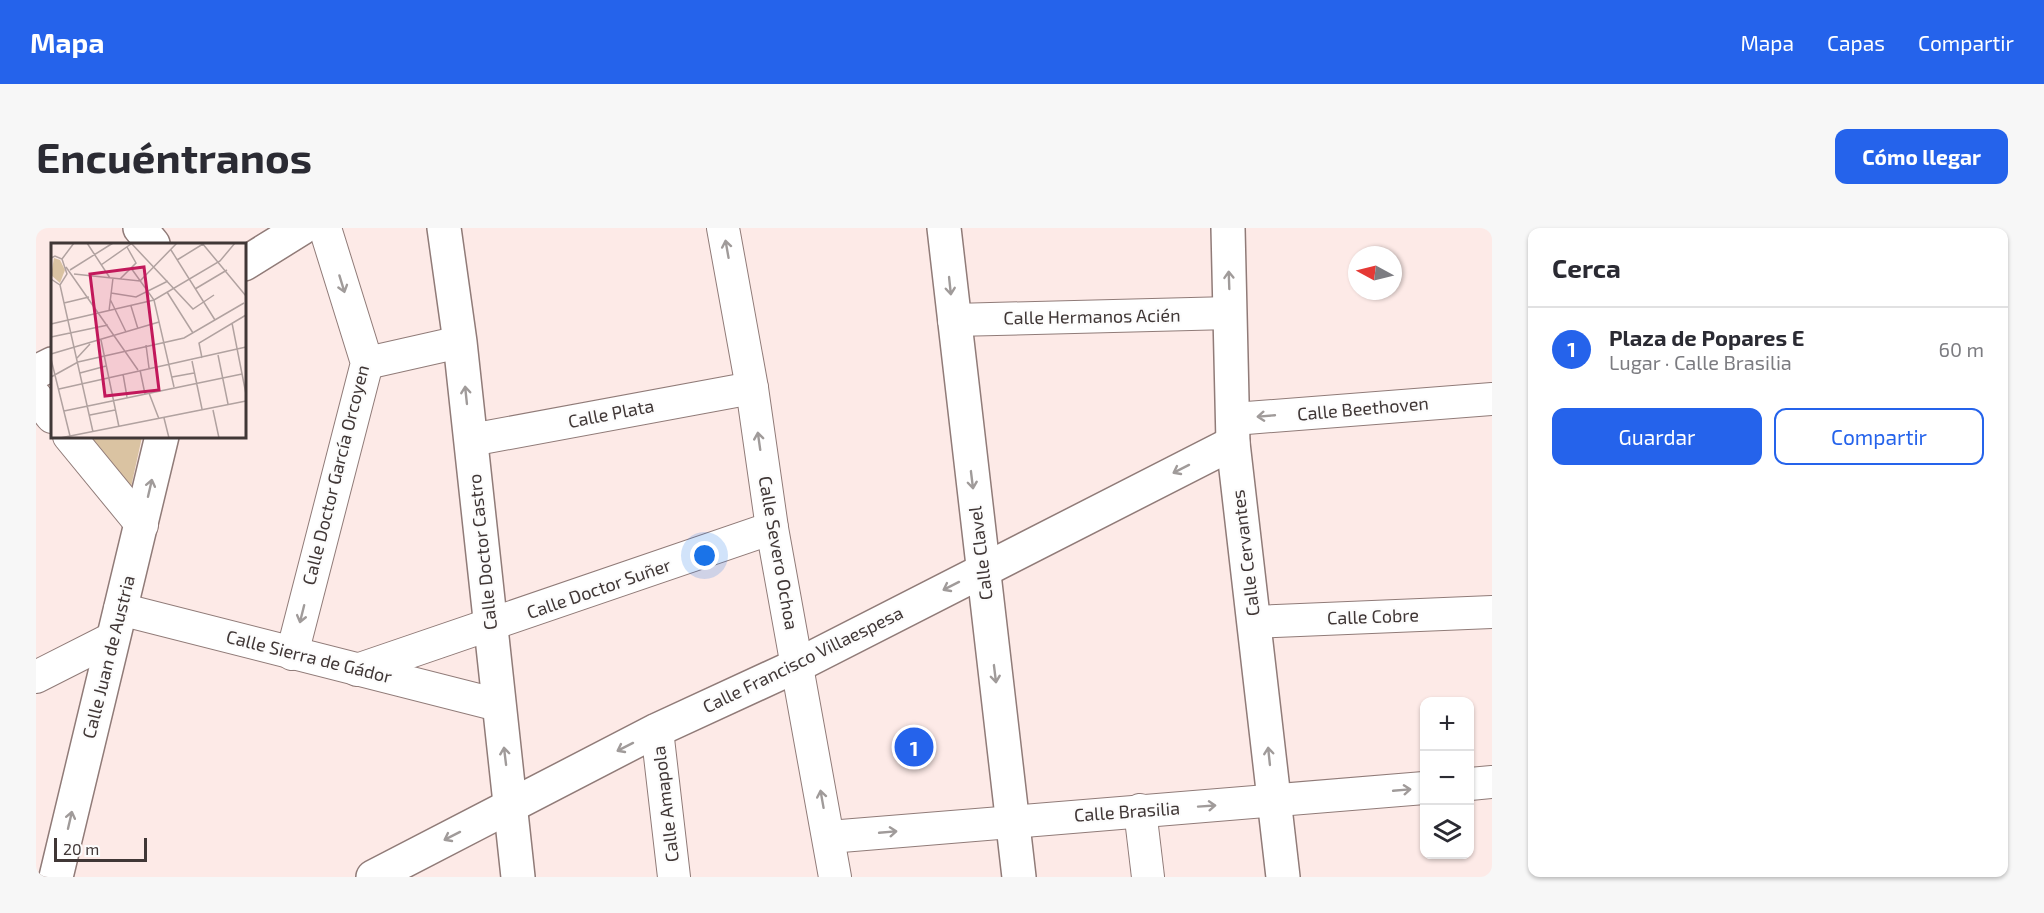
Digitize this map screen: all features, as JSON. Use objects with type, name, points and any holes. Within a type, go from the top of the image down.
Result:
[{"type":"street","points":[[140,228],[152,243]]},
{"type":"street","points":[[246,263],[302,228]]},
{"type":"street","name":"Calle Doctor García Orcoyen","points":[[292,654],[367,363],[325,228]]},
{"type":"street","name":"Calle Doctor Castro","points":[[444,228],[460,342],[518,877]]},
{"type":"street","name":"Calle Severo Ochoa","points":[[723,228],[752,388],[772,528],[835,877]]},
{"type":"street","name":"Calle Clavel","points":[[944,228],[1018,877]]},
{"type":"street","name":"Calle Cervantes","points":[[1228,228],[1234,431],[1283,877]]},
{"type":"street","name":"Calle Hermanos Acién","points":[[954,320],[1230,313]]},
{"type":"street","points":[[367,363],[460,342]]},
{"type":"street","points":[[36,372],[51,364]]},
{"type":"street","name":"Calle Plata","points":[[471,440],[752,388]]},
{"type":"street","points":[[36,397],[51,416]]},
{"type":"street","name":"Calle Beethoven","points":[[1234,431],[1492,399]]},
{"type":"street","name":"Calle Francisco Villaespesa","points":[[373,877],[657,730],[798,665],[983,570],[1234,431]]},
{"type":"street","points":[[71,438],[142,525]]},
{"type":"street","name":"Calle Juan de Austria","points":[[56,877],[162,438]]},
{"type":"street","name":"Calle Doctor Suñer","points":[[357,670],[490,627],[772,528]]},
{"type":"street","name":"Calle Cobre","points":[[1254,622],[1492,612]]},
{"type":"street","points":[[36,677],[116,623]]},
{"type":"street","name":"Calle Sierra de Gádor","points":[[116,623],[292,654],[498,705]]},
{"type":"street","name":"Calle Amapola","points":[[657,730],[674,877]]},
{"type":"street","points":[[1474,784],[1492,782]]},
{"type":"street","name":"Calle Brasilia","points":[[829,837],[1012,820],[1420,788]]},
{"type":"street","points":[[1140,810],[1148,877]]},
{"type":"shaded area","points":[[91,438],[142,438],[131,487]]},
{"type":"place","name":"Plaza de Popares E","points":[[914,747]]}]
